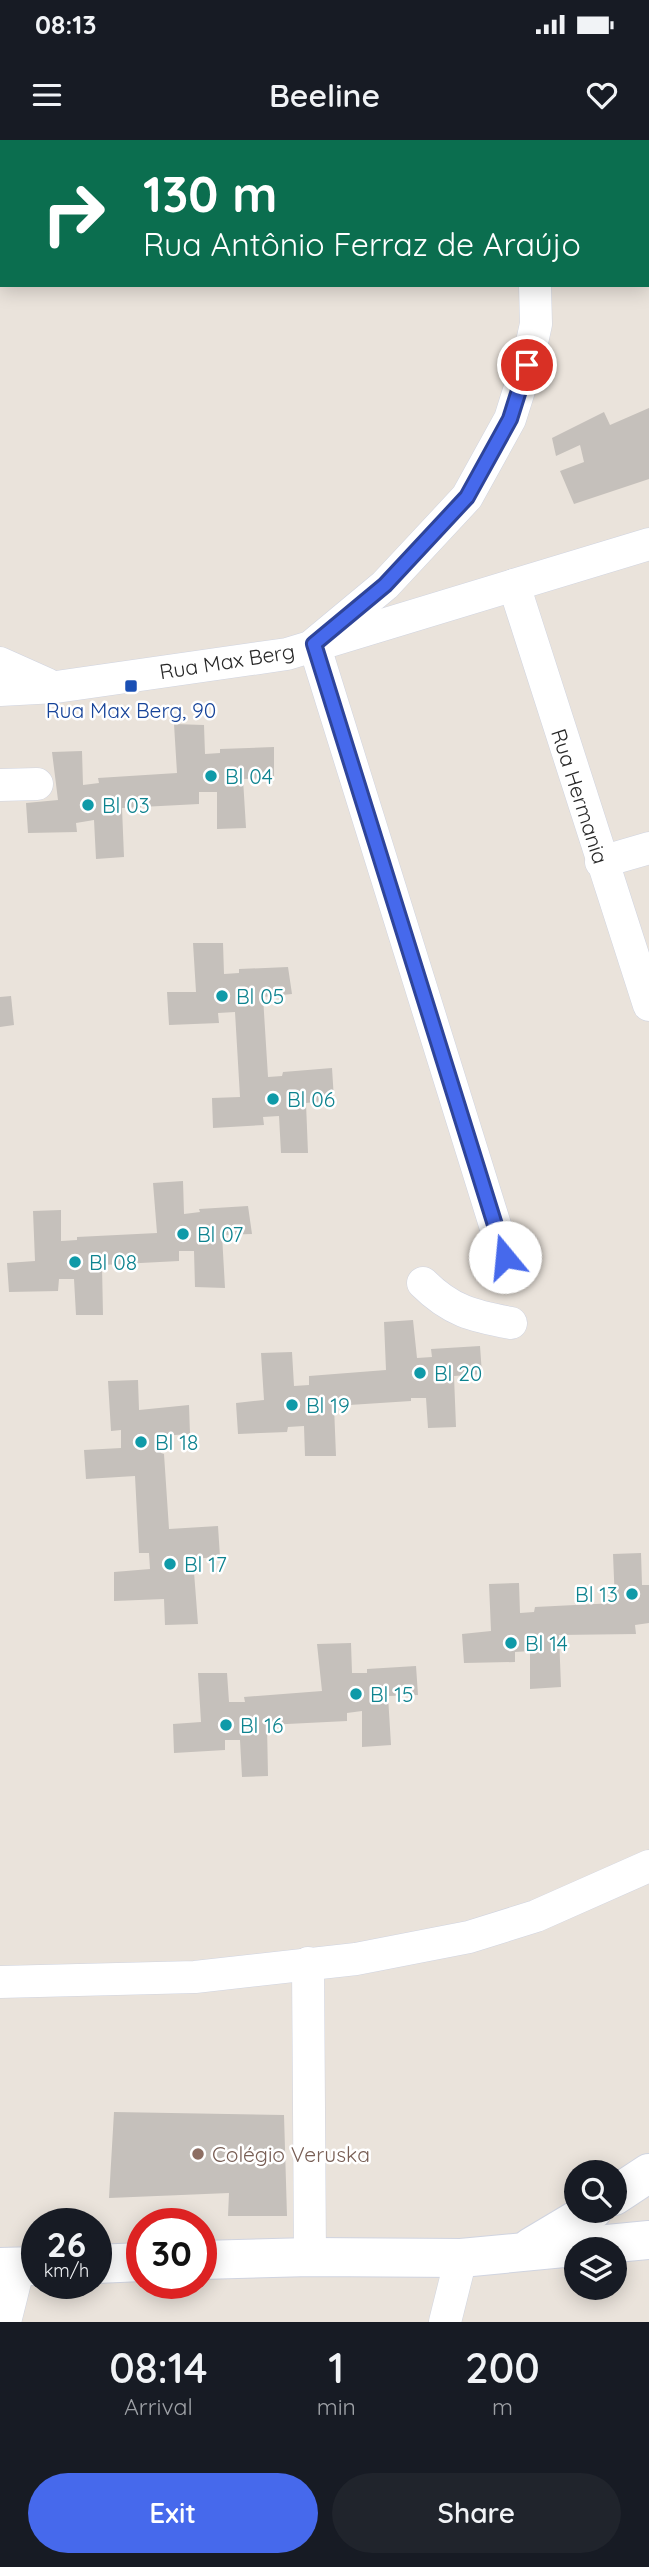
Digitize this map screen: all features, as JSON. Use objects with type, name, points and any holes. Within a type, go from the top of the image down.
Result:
[{"type":"main road","points":[[627,2187],[649,2173]]},
{"type":"main road","points":[[520,2254],[571,2223]]},
{"type":"main road","points":[[217,2260],[461,2258],[649,2240]]},
{"type":"street","points":[[505,1257],[314,644],[385,585],[467,497],[510,419],[527,365],[536,324],[535,287]]},
{"type":"street","name":"Rua Max Berg","points":[[0,690],[56,687],[287,654],[649,544]]},
{"type":"street","name":"Rua Hermania","points":[[514,585],[649,1005]]},
{"type":"street","points":[[0,663],[56,687]]},
{"type":"street","points":[[0,785],[37,784]]},
{"type":"street","points":[[601,862],[649,848]]},
{"type":"street","points":[[423,1283],[437,1297],[458,1311],[511,1323]]},
{"type":"street","points":[[0,1982],[195,1977],[356,1959],[469,1937],[536,1916],[649,1866]]},
{"type":"street","points":[[308,1963],[310,2257]]},
{"type":"street","points":[[445,2322],[461,2258]]},
{"type":"street","points":[[5,2322],[18,2266]]},
{"type":"building","points":[[649,408],[649,479],[574,504],[560,471],[584,462],[580,445],[556,456],[552,438],[604,412],[610,425]]},
{"type":"building","points":[[174,724],[204,725],[205,754],[220,753],[220,749],[274,747],[274,778],[243,779],[246,828],[217,829],[217,792],[199,792],[199,804],[122,808],[124,857],[96,859],[94,820],[76,823],[77,832],[28,833],[26,803],[58,800],[52,752],[82,751],[83,785],[99,783],[98,778],[177,773]]},
{"type":"building","points":[[193,943],[223,943],[224,974],[239,973],[239,969],[288,967],[292,994],[263,997],[268,1077],[282,1076],[283,1072],[332,1068],[334,1100],[306,1103],[308,1153],[281,1153],[279,1116],[263,1117],[264,1125],[213,1128],[212,1098],[240,1097],[235,1012],[218,1013],[219,1023],[169,1025],[167,992],[196,992]]},
{"type":"building","points":[[11,996],[14,1025],[0,1027],[0,997]]},
{"type":"building","points":[[183,1181],[184,1214],[200,1212],[199,1209],[248,1206],[252,1234],[222,1235],[225,1288],[195,1287],[194,1251],[179,1251],[179,1261],[102,1265],[103,1315],[76,1315],[74,1279],[59,1279],[58,1291],[9,1292],[7,1263],[35,1261],[33,1211],[61,1210],[61,1241],[77,1240],[77,1237],[157,1233],[153,1183]]},
{"type":"building","points":[[413,1320],[417,1358],[432,1357],[431,1349],[480,1346],[482,1374],[454,1376],[456,1427],[428,1428],[426,1398],[411,1398],[411,1401],[334,1406],[336,1456],[305,1456],[304,1426],[288,1427],[287,1432],[238,1434],[236,1403],[264,1400],[261,1353],[292,1352],[294,1386],[309,1385],[309,1376],[386,1370],[384,1322]]},
{"type":"building","points":[[138,1380],[139,1410],[189,1405],[190,1434],[160,1436],[161,1453],[164,1454],[169,1529],[218,1526],[220,1557],[189,1559],[190,1573],[194,1572],[198,1624],[165,1625],[164,1599],[114,1601],[114,1572],[150,1569],[149,1553],[139,1553],[135,1476],[86,1479],[84,1450],[121,1448],[121,1430],[111,1431],[108,1381]]},
{"type":"building","name":"Bl 14","points":[[641,1553],[642,1585],[649,1585],[649,1623],[635,1625],[636,1634],[559,1635],[561,1687],[530,1689],[530,1651],[515,1652],[515,1662],[464,1663],[462,1634],[491,1631],[489,1584],[519,1583],[520,1613],[534,1612],[535,1607],[615,1603],[613,1554]]},
{"type":"building","points":[[351,1643],[352,1673],[367,1673],[367,1669],[416,1666],[418,1695],[388,1696],[391,1745],[362,1747],[362,1711],[347,1713],[347,1721],[267,1725],[268,1776],[242,1777],[240,1740],[225,1740],[225,1750],[174,1753],[173,1724],[201,1722],[198,1673],[227,1673],[229,1702],[245,1702],[244,1697],[322,1691],[317,1644]]},
{"type":"building","name":"Colégio Veruska","points":[[114,2112],[284,2115],[287,2216],[228,2216],[229,2193],[109,2198]]},
{"type":"place","name":"Rua Max Berg, 90","points":[[131,686]]},
{"type":"place","name":"Bl 04","points":[[211,776]]},
{"type":"place","name":"Bl 03","points":[[88,805]]},
{"type":"place","name":"Bl 05","points":[[222,996]]},
{"type":"place","name":"Bl 06","points":[[273,1099]]},
{"type":"place","name":"Bl 07","points":[[183,1234]]},
{"type":"place","name":"Bl 08","points":[[75,1262]]},
{"type":"place","name":"Bl 20","points":[[420,1373]]},
{"type":"place","name":"Bl 19","points":[[292,1405]]},
{"type":"place","name":"Bl 18","points":[[141,1442]]},
{"type":"place","name":"Bl 17","points":[[170,1564]]},
{"type":"place","name":"Bl 13","points":[[632,1594]]},
{"type":"place","name":"Bl 14","points":[[511,1643]]},
{"type":"place","name":"Bl 15","points":[[356,1694]]},
{"type":"place","name":"Bl 16","points":[[226,1725]]},
{"type":"place","name":"Colégio Veruska","points":[[198,2154]]},
{"type":"route","points":[[505,1257],[314,644],[385,585],[467,497],[510,419],[527,365]]}]
